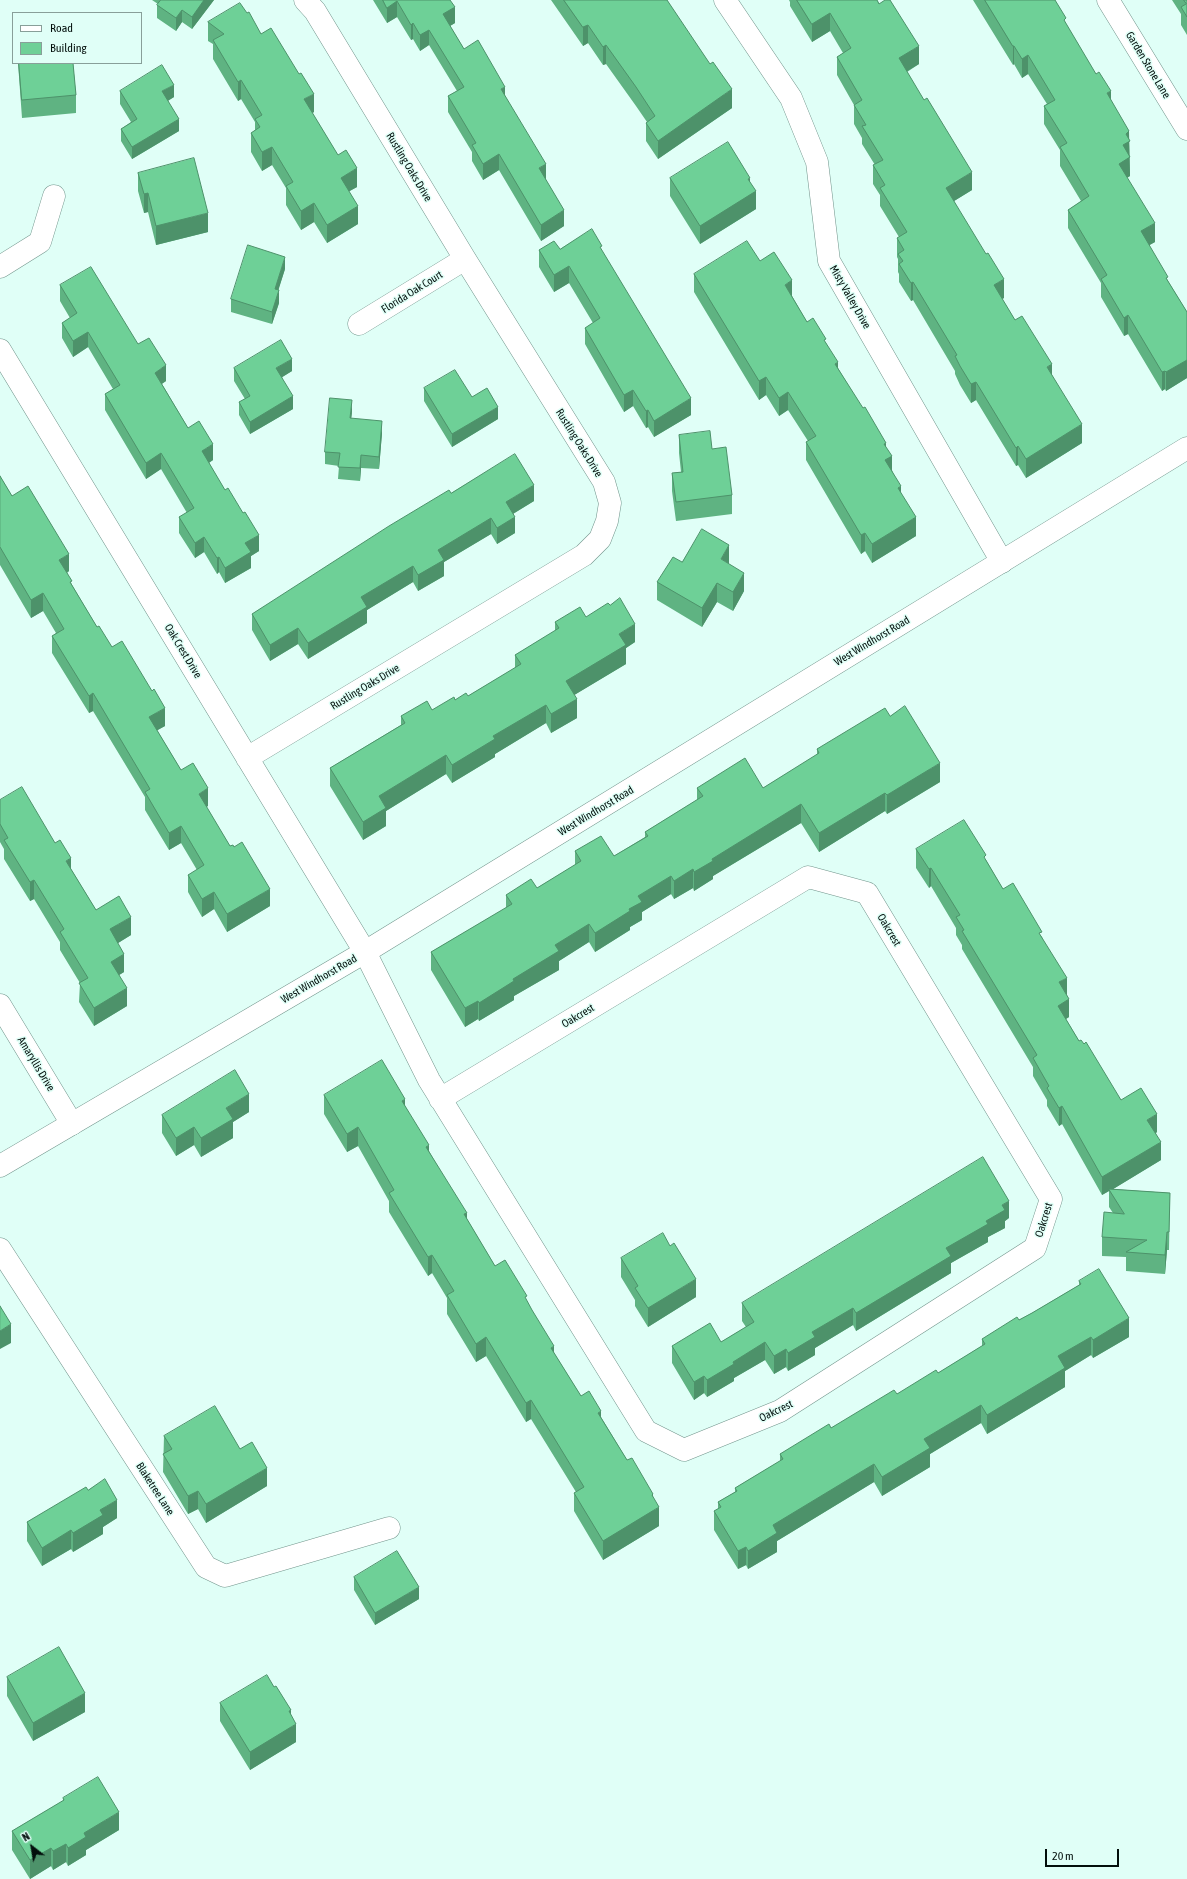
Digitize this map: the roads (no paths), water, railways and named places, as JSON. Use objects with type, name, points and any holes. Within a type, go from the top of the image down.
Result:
[{"type":"street","name":"Rustling Oaks Drive","points":[[247,758],[584,555],[600,539],[607,521],[610,503],[604,482],[465,259],[315,11],[305,0]]},
{"type":"street","name":"Misty Valley Drive","points":[[725,0],[791,98],[817,162],[829,261],[1002,562]]},
{"type":"street","name":"Garden Stone Lane","points":[[1108,0],[1187,129]]},
{"type":"street","points":[[0,267],[40,242],[54,196]]},
{"type":"street","name":"Florida Oak Court","points":[[359,324],[465,259]]},
{"type":"street","name":"Oak Crest Drive","points":[[0,350],[365,952]]},
{"type":"street","name":"West Windhorst Road","points":[[0,1166],[365,952],[1187,448]]},
{"type":"street","name":"Oakcrest","points":[[365,952],[429,1080],[440,1098],[646,1430],[684,1450],[780,1411],[1035,1248],[1051,1199],[867,893],[808,877],[440,1098]]},
{"type":"street","name":"Amaryllis Drive","points":[[0,1005],[72,1124]]},
{"type":"street","name":"Blaketree Lane","points":[[0,1249],[206,1568],[225,1576],[389,1528]]}]
